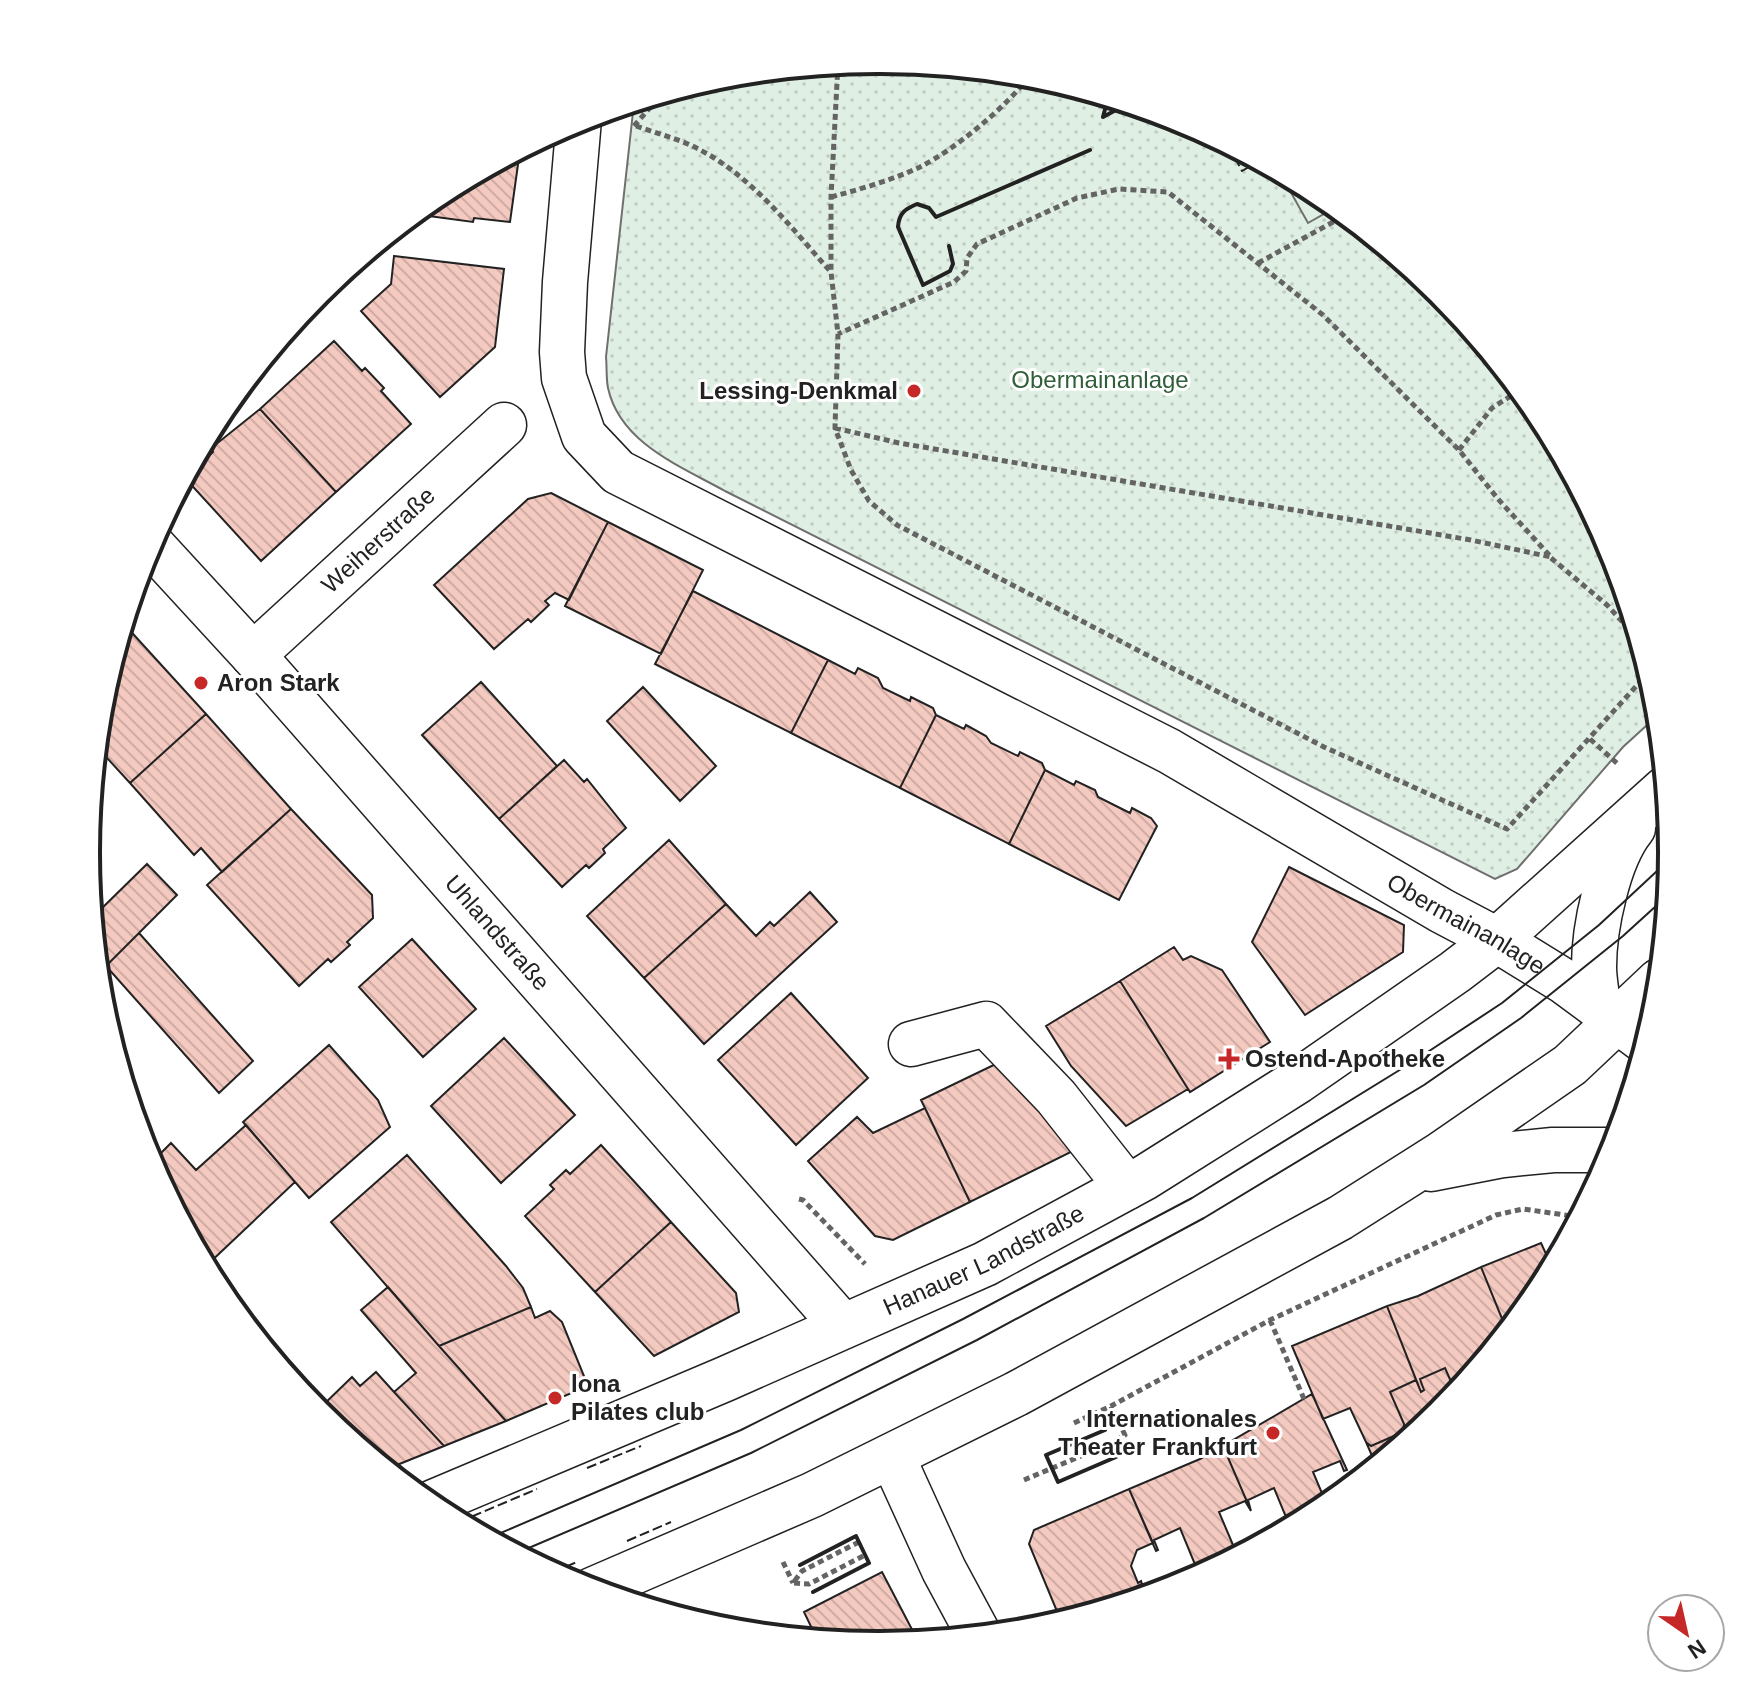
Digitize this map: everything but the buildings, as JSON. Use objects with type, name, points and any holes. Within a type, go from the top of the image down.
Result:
[{"type":"main road","name":"Obermainanlage","points":[[578,135],[565,282],[564,378],[584,436],[618,472],[1169,751],[1497,940],[1621,1022]]},
{"type":"main road","name":"Weiherstraße","points":[[253,655],[504,425]]},
{"type":"main road","name":"Uhlandstraße","points":[[160,554],[253,655],[842,1325]]},
{"type":"main road","name":"Hanauer Landstraße","points":[[443,1498],[725,1379],[985,1264],[1127,1187],[1298,1081],[1455,972],[1497,940],[1656,798]]},
{"type":"main road","points":[[1621,1022],[1594,967],[1611,869],[1627,835],[1656,799]]},
{"type":"main road","points":[[609,1583],[812,1495],[892,1456],[1016,1394],[1340,1218],[1570,1065],[1621,1022],[1644,997]]},
{"type":"main road","points":[[911,1044],[986,1024],[1056,1097],[1127,1187]]},
{"type":"main road","points":[[1413,1172],[1503,1155],[1598,1150]]},
{"type":"main road","points":[[892,1456],[944,1570],[973,1625]]},
{"type":"path","points":[[837,76],[831,197],[831,272],[838,334],[835,428],[851,470],[869,501],[897,525],[1324,747],[1507,829],[1639,683]]},
{"type":"path","points":[[831,197],[863,189],[922,166],[978,127],[1018,87]]},
{"type":"path","points":[[636,126],[690,145],[727,167],[758,192],[831,272]]},
{"type":"path","points":[[838,334],[954,282],[966,271],[967,258],[977,244],[1077,198],[1119,189],[1168,192],[1323,315],[1459,450],[1551,557],[1622,621]]},
{"type":"path","points":[[1258,263],[1334,221]]},
{"type":"path","points":[[1459,450],[1492,408],[1510,397]]},
{"type":"path","points":[[835,428],[914,445],[1471,540],[1551,557]]},
{"type":"path","points":[[803,1200],[869,1268]]},
{"type":"path","points":[[1024,1480],[1125,1435],[1111,1406],[1270,1320],[1496,1215],[1523,1209],[1567,1215]]},
{"type":"path","points":[[1270,1320],[1304,1399]]},
{"type":"path","points":[[859,1542],[802,1571],[793,1583],[809,1584],[865,1555]]},
{"type":"green space","name":"Obermainanlage","points":[[879,74],[981,81],[1031,89],[1129,115],[1223,154],[1312,205],[1392,267],[1464,339],[1526,420],[1577,508],[1616,602],[1631,651],[1647,725],[1623,747],[1517,869],[1495,879],[671,462],[638,438],[625,424],[608,388],[606,357],[633,114],[727,89],[777,81]]},
{"type":"green space","points":[[1291,192],[1324,214],[1308,223]]},
{"type":"tram line","points":[[501,1533],[741,1430],[963,1319],[1192,1198],[1502,1003],[1599,925],[1657,871]]},
{"type":"tram line","points":[[529,1548],[751,1453],[977,1340],[1204,1218],[1424,1085],[1521,1018],[1656,906]]},
{"type":"fence","points":[[1237,161],[1242,171],[1248,167]]},
{"type":"fence","points":[[587,1468],[641,1446]]},
{"type":"fence","points":[[473,1516],[537,1489]]},
{"type":"fence","points":[[627,1541],[671,1522]]},
{"type":"fence","points":[[568,1566],[577,1562]]},
{"type":"wall","points":[[1103,117],[1105,108]]},
{"type":"wall","points":[[1103,117],[1114,111]]},
{"type":"wall","points":[[949,246],[953,264],[950,271],[923,285],[898,227],[901,215],[917,204],[929,208],[936,217],[1090,150]]},
{"type":"wall","points":[[1105,1430],[1046,1455],[1058,1482],[1116,1457]]},
{"type":"wall","points":[[800,1565],[856,1536],[869,1563],[813,1592]]},
{"type":"place","name":"Lessing-Denkmal","points":[[914,391]]},
{"type":"place","name":"Aron Stark","points":[[201,683]]},
{"type":"place","name":"Ostend-Apotheke","points":[[1229,1059]]},
{"type":"place","name":"lona Pilates club","points":[[555,1398]]},
{"type":"place","name":"Internationales Theater Frankfurt","points":[[1273,1433]]}]
